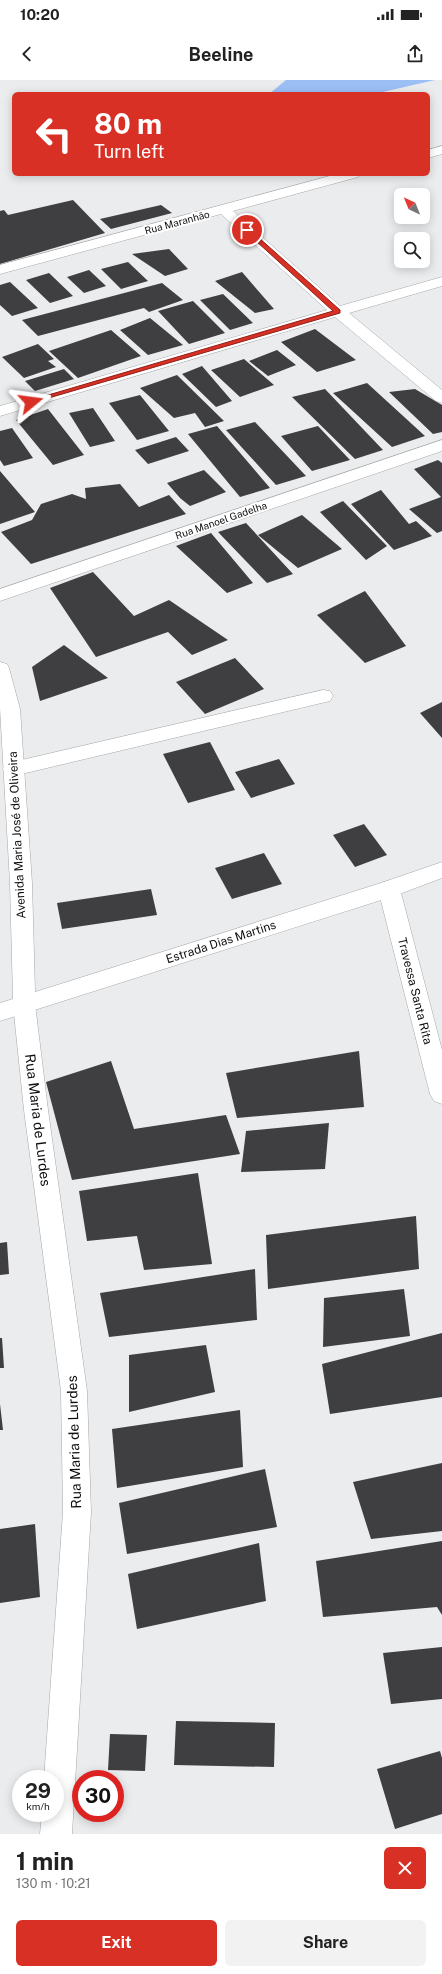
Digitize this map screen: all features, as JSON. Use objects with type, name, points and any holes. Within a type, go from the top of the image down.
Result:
[{"type":"street","points":[[430,153],[442,150]]},
{"type":"street","name":"Rua Maranhão","points":[[0,270],[346,176]]},
{"type":"street","points":[[224,210],[338,312],[442,398]]},
{"type":"street","points":[[0,411],[442,281]]},
{"type":"street","name":"Rua Manoel Gadelha","points":[[0,595],[442,445]]},
{"type":"street","name":"Avenida Maria José de Oliveira","points":[[0,668],[10,709],[21,883],[12,1008]]},
{"type":"street","points":[[13,769],[323,696]]},
{"type":"street","name":"Estrada Dias Martins","points":[[12,1008],[442,870]]},
{"type":"street","name":"Travessa Santa Rita","points":[[389,888],[442,1094]]},
{"type":"street","name":"Rua Maria de Lurdes","points":[[12,1008],[36,1110],[74,1391],[77,1512],[56,1834]]},
{"type":"shaded area","points":[[286,80],[435,80],[383,92],[271,92]]},
{"type":"building","points":[[73,200],[105,233],[0,264],[0,211],[4,210],[8,215]]},
{"type":"building","points":[[161,205],[172,213],[111,229],[100,219]]},
{"type":"building","points":[[169,249],[188,269],[165,276],[132,254]]},
{"type":"building","points":[[128,262],[148,281],[121,289],[101,269]]},
{"type":"building","points":[[89,270],[106,286],[84,293],[67,277]]},
{"type":"building","points":[[242,272],[274,309],[255,313],[215,281]]},
{"type":"building","points":[[49,273],[73,296],[50,303],[26,280]]},
{"type":"building","points":[[10,282],[38,308],[12,316],[0,305],[0,285]]},
{"type":"building","points":[[162,283],[183,300],[149,312],[144,308],[38,336],[22,320]]},
{"type":"building","points":[[223,294],[253,323],[230,330],[200,300]]},
{"type":"building","points":[[193,301],[225,333],[189,344],[158,311]]},
{"type":"building","points":[[150,318],[183,345],[148,355],[120,330]]},
{"type":"building","points":[[315,329],[356,360],[317,372],[281,342]]},
{"type":"building","points":[[111,330],[141,356],[78,378],[49,351]]},
{"type":"building","points":[[38,344],[54,359],[48,361],[56,367],[24,378],[2,357]]},
{"type":"building","points":[[277,350],[296,365],[268,376],[249,361]]},
{"type":"building","points":[[244,359],[274,385],[240,397],[211,370]]},
{"type":"building","points":[[202,366],[232,401],[216,407],[182,374]]},
{"type":"building","points":[[64,369],[74,379],[35,391],[25,381]]},
{"type":"building","points":[[177,375],[224,421],[205,427],[195,413],[174,418],[140,388]]},
{"type":"building","points":[[367,383],[425,436],[392,447],[333,393]]},
{"type":"building","points":[[325,389],[383,450],[355,459],[292,397]]},
{"type":"building","points":[[415,389],[442,405],[442,432],[433,434],[389,392]]},
{"type":"building","points":[[140,395],[169,431],[137,440],[109,403]]},
{"type":"building","points":[[93,408],[115,441],[90,447],[69,413]]},
{"type":"building","points":[[48,409],[84,455],[53,465],[16,420]]},
{"type":"building","points":[[255,422],[306,476],[276,485],[226,430]]},
{"type":"building","points":[[217,426],[270,488],[240,497],[188,434]]},
{"type":"building","points":[[318,426],[350,460],[312,471],[281,436]]},
{"type":"building","points":[[12,428],[33,458],[4,466],[0,460],[0,431]]},
{"type":"building","points":[[176,437],[189,451],[148,464],[135,450]]},
{"type":"building","points":[[438,460],[442,463],[442,531],[437,533],[409,509],[441,497],[414,469]]},
{"type":"building","points":[[204,470],[226,492],[190,506],[180,498],[167,483]]},
{"type":"building","points":[[0,471],[35,512],[0,524]]},
{"type":"building","points":[[120,484],[139,507],[169,495],[186,514],[31,564],[1,532],[32,520],[41,504],[72,494],[86,499],[85,488]]},
{"type":"building","points":[[381,490],[409,524],[416,521],[432,536],[394,550],[351,504]]},
{"type":"building","points":[[343,501],[387,546],[366,560],[320,512]]},
{"type":"building","points":[[302,515],[342,549],[298,568],[258,535]]},
{"type":"building","points":[[246,523],[293,574],[267,583],[218,532]]},
{"type":"building","points":[[211,533],[253,583],[227,593],[176,546]]},
{"type":"building","points":[[93,572],[134,616],[169,600],[228,640],[192,655],[168,632],[96,657],[50,588]]},
{"type":"building","points":[[365,591],[406,646],[365,663],[317,615]]},
{"type":"building","points":[[64,645],[108,678],[40,701],[32,667]]},
{"type":"building","points":[[235,658],[264,689],[205,714],[176,682]]},
{"type":"building","points":[[442,702],[442,738],[420,713]]},
{"type":"building","points":[[210,742],[235,790],[188,803],[163,754]]},
{"type":"building","points":[[279,759],[295,784],[251,798],[235,772]]},
{"type":"building","points":[[364,824],[387,855],[355,867],[333,835]]},
{"type":"building","points":[[264,853],[282,884],[232,899],[215,868]]},
{"type":"building","points":[[151,889],[157,915],[62,929],[57,903]]},
{"type":"building","points":[[359,1051],[364,1107],[237,1118],[226,1073]]},
{"type":"building","points":[[111,1061],[134,1129],[226,1115],[240,1154],[72,1180],[46,1082]]},
{"type":"building","points":[[329,1123],[325,1169],[241,1172],[246,1131]]},
{"type":"building","points":[[198,1173],[212,1264],[144,1270],[137,1236],[87,1241],[79,1191]]},
{"type":"building","points":[[416,1216],[419,1269],[268,1289],[266,1235]]},
{"type":"building","points":[[7,1242],[9,1274],[0,1275],[0,1243]]},
{"type":"building","points":[[255,1269],[257,1320],[109,1337],[100,1293]]},
{"type":"building","points":[[404,1289],[410,1336],[323,1347],[324,1298]]},
{"type":"building","points":[[442,1333],[442,1397],[330,1414],[322,1364]]},
{"type":"building","points":[[0,1338],[2,1338],[4,1368],[0,1368]]},
{"type":"building","points":[[206,1345],[215,1392],[129,1412],[129,1355]]},
{"type":"building","points":[[0,1404],[3,1430],[0,1430]]},
{"type":"building","points":[[240,1410],[243,1467],[117,1488],[112,1429]]},
{"type":"building","points":[[442,1463],[442,1531],[371,1539],[353,1482]]},
{"type":"building","points":[[265,1469],[277,1527],[127,1554],[119,1503]]},
{"type":"building","points":[[35,1524],[40,1597],[0,1603],[0,1529]]},
{"type":"building","points":[[442,1541],[442,1615],[437,1607],[323,1617],[316,1561]]},
{"type":"building","points":[[259,1543],[266,1601],[137,1629],[128,1574]]},
{"type":"building","points":[[442,1647],[442,1699],[391,1704],[383,1653]]},
{"type":"building","points":[[176,1721],[275,1723],[274,1767],[174,1765]]},
{"type":"building","points":[[110,1734],[147,1735],[145,1771],[108,1770]]},
{"type":"building","points":[[440,1751],[442,1758],[442,1814],[395,1829],[377,1769]]},
{"type":"route","points":[[31,402],[338,312],[247,230]]}]
